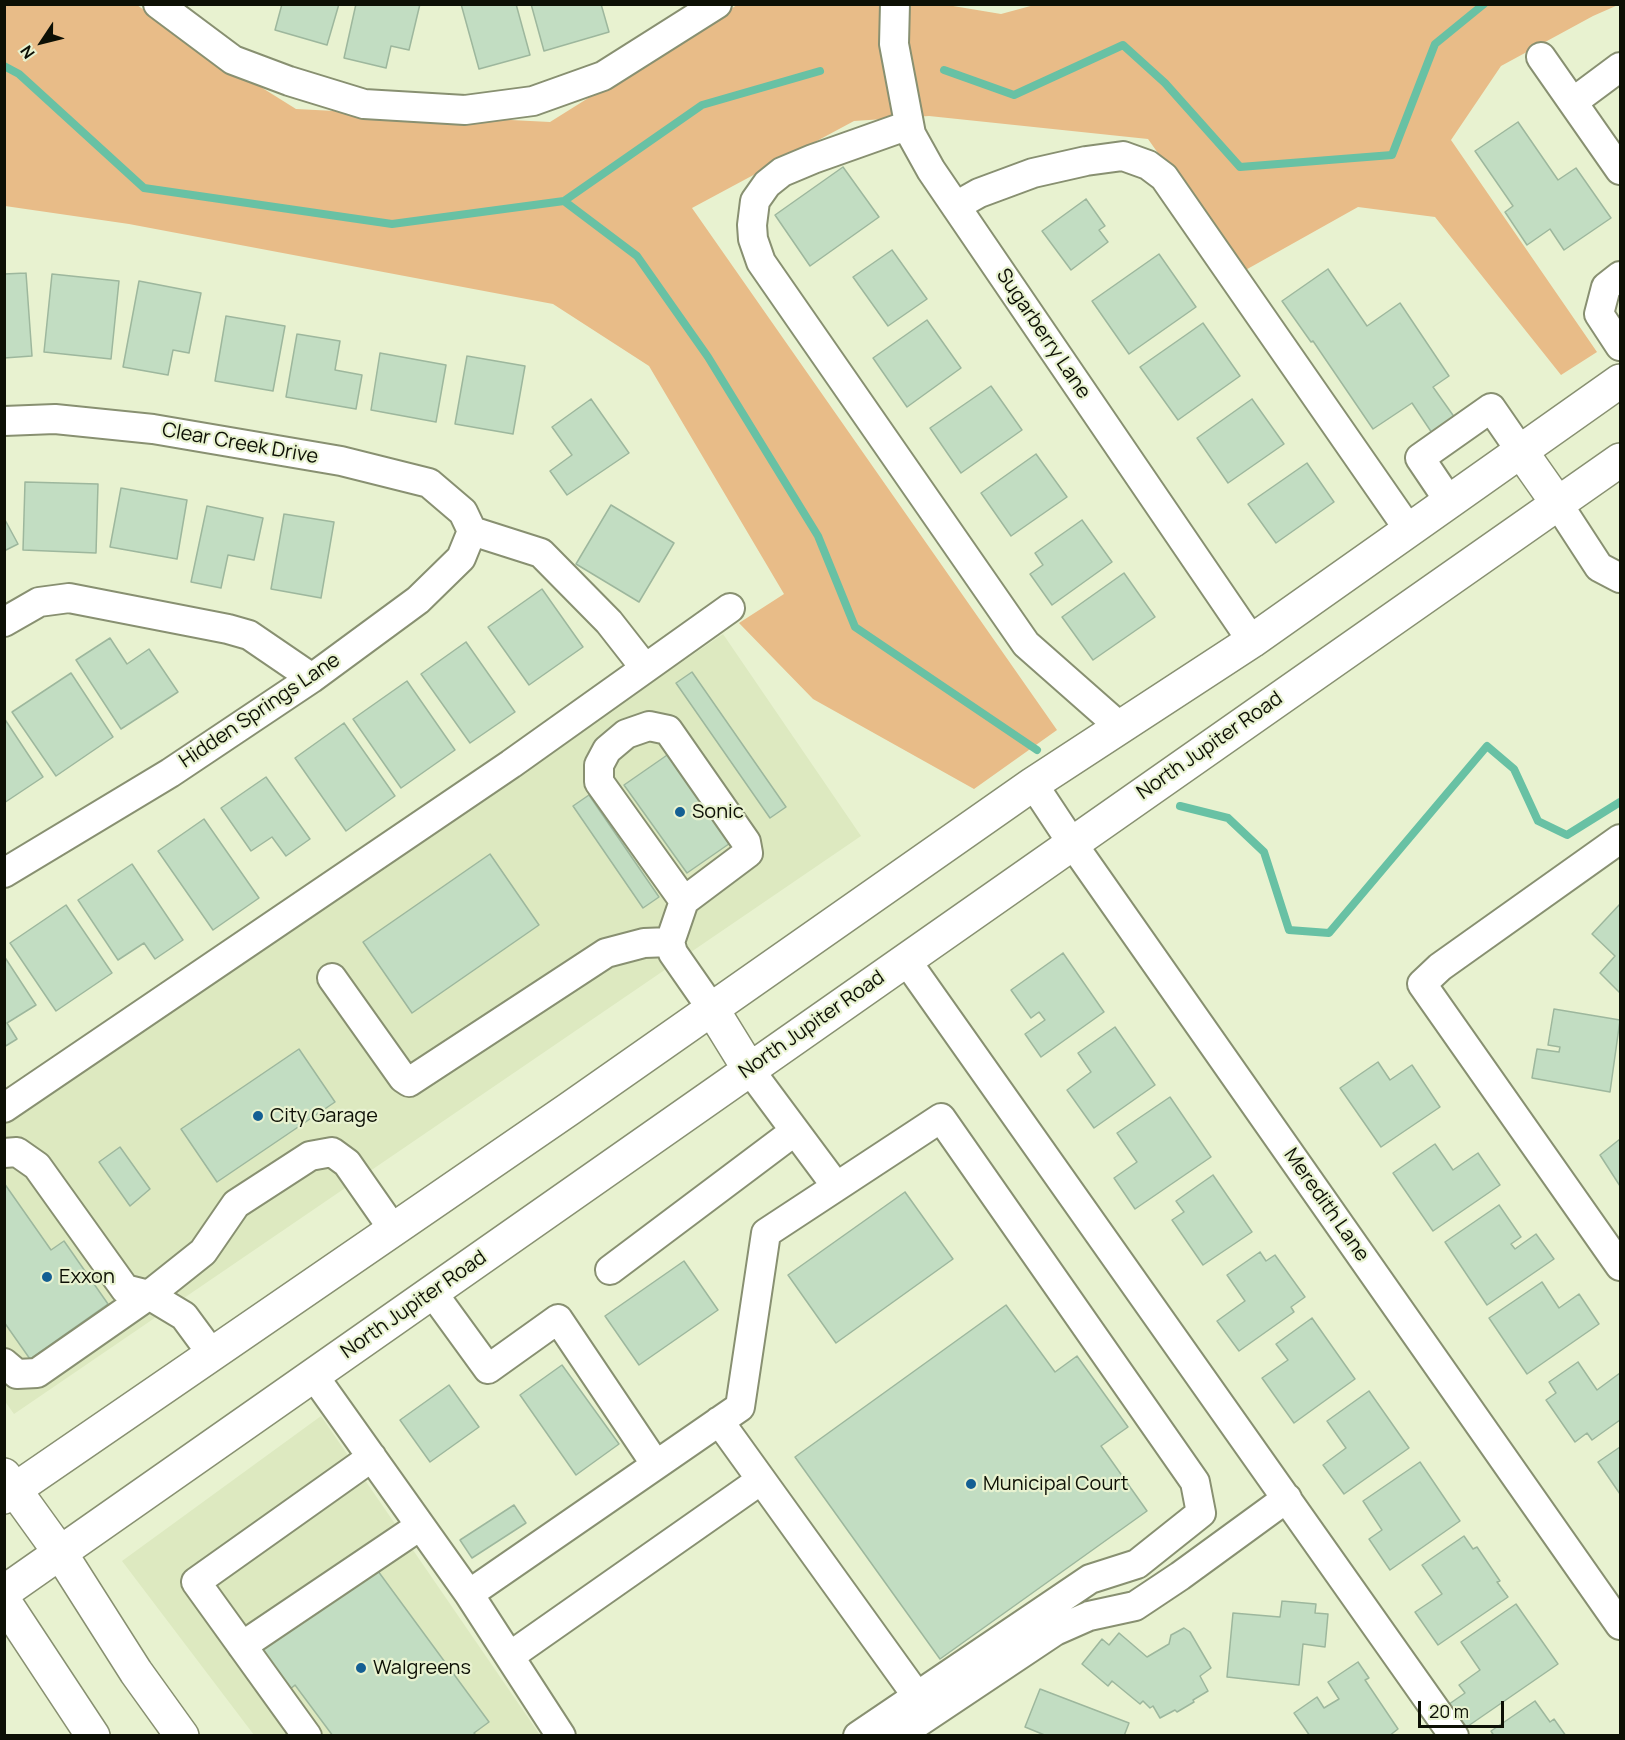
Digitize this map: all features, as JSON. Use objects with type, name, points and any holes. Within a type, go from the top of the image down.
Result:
[{"type":"main road","points":[[182,1736],[136,1672],[61,1554],[8,1487],[212,1354],[1033,784],[1252,640],[1620,381]]},
{"type":"main road","points":[[1520,450],[1558,504]]},
{"type":"main road","name":"North Jupiter Road","points":[[4,1592],[1620,460]]},
{"type":"main road","points":[[712,1009],[749,1069]]},
{"type":"main road","points":[[4,1601],[93,1736]]},
{"type":"street","points":[[159,4],[233,60],[288,81],[364,104],[465,110],[533,101],[603,76],[717,4]]},
{"type":"street","name":"Sugarberry Lane","points":[[895,4],[894,44],[909,125],[911,134],[931,170],[1252,640]]},
{"type":"street","points":[[1541,57],[1620,170]]},
{"type":"street","points":[[1573,102],[1620,67]]},
{"type":"street","points":[[909,125],[813,159],[782,172],[767,184],[755,201],[752,225],[753,239],[760,261],[1026,644],[1119,726]]},
{"type":"street","points":[[956,206],[979,192],[1034,173],[1086,161],[1123,156],[1148,165],[1164,177],[1409,530]]},
{"type":"street","points":[[1620,276],[1606,287],[1599,314],[1620,346]]},
{"type":"street","points":[[1449,501],[1420,458],[1491,408],[1520,450]]},
{"type":"street","name":"Clear Creek Drive","points":[[4,421],[55,418],[153,429],[341,461],[429,483],[468,521]]},
{"type":"street","points":[[1558,504],[1599,567],[1620,579]]},
{"type":"street","points":[[468,521],[541,553],[609,622],[645,668]]},
{"type":"street","name":"Hidden Springs Lane","points":[[4,873],[170,773],[312,678],[418,600],[461,558],[468,521]]},
{"type":"street","points":[[4,622],[39,602],[69,598],[228,629],[249,636],[312,678]]},
{"type":"street","points":[[4,1108],[502,770],[730,608]]},
{"type":"street","points":[[684,902],[599,782],[599,765],[607,750],[626,734],[649,726],[668,730],[746,842],[748,853],[684,902],[670,942],[673,953],[712,1009]]},
{"type":"street","name":"Meredith Lane","points":[[1033,784],[1620,1625]]},
{"type":"street","points":[[1620,839],[1440,967],[1422,984],[1620,1266]]},
{"type":"street","points":[[332,978],[403,1078],[409,1082],[606,952],[644,943],[670,942]]},
{"type":"street","points":[[906,960],[1454,1736]]},
{"type":"street","points":[[749,1069],[836,1186]]},
{"type":"street","points":[[469,1594],[740,1407],[766,1233],[941,1118],[1195,1482],[1201,1513],[1137,1564],[1090,1579],[858,1736]]},
{"type":"street","points":[[610,1270],[795,1131]]},
{"type":"street","points":[[4,1153],[17,1152],[37,1166],[126,1289],[149,1295],[184,1316],[212,1354]]},
{"type":"street","points":[[4,1363],[17,1374],[36,1373],[149,1295],[203,1252],[236,1204],[310,1156],[332,1152],[347,1163],[393,1229]]},
{"type":"street","points":[[432,1292],[488,1369],[558,1319],[656,1465]]},
{"type":"street","points":[[314,1376],[469,1594],[561,1736]]},
{"type":"street","points":[[719,1421],[917,1696]]},
{"type":"street","points":[[307,1736],[196,1582],[372,1457]]},
{"type":"street","points":[[510,1656],[761,1480]]},
{"type":"street","points":[[900,1735],[1055,1631],[1089,1616],[1135,1606],[1287,1498]]},
{"type":"street","points":[[242,1646],[420,1526]]},
{"type":"shaded area","points":[[941,4],[1001,14],[1038,4],[1618,5],[1593,16],[1501,66],[1451,140],[1597,352],[1561,375],[1435,217],[1358,207],[1242,272],[1148,139],[929,116],[854,121],[692,208],[1057,730],[974,789],[813,699],[739,623],[784,594],[649,366],[553,304],[129,224],[5,206],[5,5],[137,5],[192,44],[296,109],[550,122],[737,5]]},
{"type":"shaded area","points":[[723,634],[861,836],[14,1414],[4,1400],[4,1123]]},
{"type":"shaded area","points":[[321,1416],[540,1735],[254,1735],[122,1561]]},
{"type":"building","points":[[282,4],[339,4],[327,45],[275,30]]},
{"type":"building","points":[[356,4],[420,4],[409,50],[391,46],[386,68],[344,58]]},
{"type":"building","points":[[461,4],[516,4],[530,55],[479,69]]},
{"type":"building","points":[[531,4],[601,4],[609,32],[544,51]]},
{"type":"building","points":[[1518,122],[1558,180],[1576,168],[1611,218],[1564,250],[1550,229],[1527,245],[1505,212],[1513,206],[1475,151]]},
{"type":"building","points":[[843,167],[879,217],[810,266],[775,215]]},
{"type":"building","points":[[1086,199],[1105,226],[1099,230],[1108,242],[1071,270],[1042,231]]},
{"type":"building","points":[[892,250],[927,299],[888,326],[853,277]]},
{"type":"building","points":[[1159,254],[1196,307],[1129,354],[1092,301]]},
{"type":"building","points":[[1328,269],[1367,326],[1400,303],[1449,376],[1433,387],[1455,418],[1432,433],[1412,403],[1373,429],[1313,341],[1311,342],[1282,301]]},
{"type":"building","points":[[26,273],[32,356],[4,358],[4,274]]},
{"type":"building","points":[[52,274],[119,281],[111,359],[44,352]]},
{"type":"building","points":[[139,281],[201,293],[189,353],[173,350],[168,375],[123,367]]},
{"type":"building","points":[[226,316],[285,326],[273,391],[215,381]]},
{"type":"building","points":[[927,320],[961,368],[907,407],[873,358]]},
{"type":"building","points":[[1203,323],[1240,376],[1178,420],[1140,367]]},
{"type":"building","points":[[297,334],[340,341],[335,370],[362,375],[356,409],[286,397]]},
{"type":"building","points":[[380,353],[446,365],[436,422],[371,410]]},
{"type":"building","points":[[467,356],[525,366],[513,434],[455,424]]},
{"type":"building","points":[[991,386],[1022,430],[961,473],[930,428]]},
{"type":"building","points":[[591,399],[629,453],[567,495],[550,471],[572,455],[552,427]]},
{"type":"building","points":[[1252,399],[1284,444],[1228,483],[1197,438]]},
{"type":"building","points":[[1036,454],[1067,497],[1011,536],[981,493]]},
{"type":"building","points":[[1307,463],[1334,502],[1276,543],[1248,504]]},
{"type":"building","points":[[25,482],[98,484],[96,553],[23,550]]},
{"type":"building","points":[[121,488],[187,500],[177,559],[110,547]]},
{"type":"building","points":[[611,505],[674,543],[639,602],[576,564]]},
{"type":"building","points":[[207,506],[263,518],[254,560],[228,555],[221,588],[191,582]]},
{"type":"building","points":[[284,514],[334,522],[321,598],[271,589]]},
{"type":"building","points":[[4,518],[18,544],[4,551]]},
{"type":"building","points":[[1082,520],[1112,562],[1052,605],[1030,574],[1043,565],[1035,553]]},
{"type":"building","points":[[1124,573],[1155,617],[1093,660],[1062,617]]},
{"type":"building","points":[[542,589],[583,647],[529,685],[488,627]]},
{"type":"building","points":[[110,638],[127,664],[149,649],[178,692],[121,729],[76,660]]},
{"type":"building","points":[[466,642],[515,712],[470,743],[421,674]]},
{"type":"building","points":[[692,672],[786,807],[770,818],[676,683]]},
{"type":"building","points":[[71,673],[113,737],[56,776],[12,712]]},
{"type":"building","points":[[407,681],[455,750],[401,788],[353,719]]},
{"type":"building","points":[[4,718],[43,777],[4,803]]},
{"type":"building","points":[[344,723],[395,796],[346,831],[295,758]]},
{"type":"building","name":"Sonic","points":[[673,751],[736,839],[687,873],[624,785]]},
{"type":"building","points":[[266,777],[310,839],[286,856],[272,837],[251,851],[221,808]]},
{"type":"building","points":[[589,795],[659,897],[643,908],[573,806]]},
{"type":"building","points":[[204,819],[259,898],[213,930],[158,851]]},
{"type":"building","points":[[490,854],[539,925],[412,1013],[363,942]]},
{"type":"building","points":[[132,864],[183,940],[155,959],[144,943],[118,960],[78,900]]},
{"type":"building","points":[[1620,904],[1620,993],[1600,973],[1615,956],[1592,934]]},
{"type":"building","points":[[66,905],[112,973],[56,1011],[10,943]]},
{"type":"building","points":[[1063,953],[1104,1012],[1041,1057],[1025,1034],[1045,1020],[1039,1012],[1031,1018],[1011,990]]},
{"type":"building","points":[[4,956],[36,1005],[7,1023],[17,1039],[4,1047]]},
{"type":"building","points":[[1554,1009],[1620,1020],[1610,1092],[1532,1078],[1537,1049],[1559,1052],[1560,1047],[1548,1045]]},
{"type":"building","points":[[1115,1027],[1155,1085],[1094,1128],[1067,1090],[1091,1072],[1078,1053]]},
{"type":"building","name":"City Garage","points":[[299,1049],[335,1102],[217,1182],[181,1129]]},
{"type":"building","points":[[1378,1062],[1390,1080],[1412,1065],[1440,1107],[1381,1147],[1340,1088]]},
{"type":"building","points":[[1170,1097],[1211,1157],[1135,1209],[1114,1178],[1137,1162],[1117,1133]]},
{"type":"building","points":[[1620,1139],[1620,1186],[1600,1155]]},
{"type":"building","points":[[1435,1144],[1453,1170],[1478,1153],[1500,1185],[1433,1231],[1393,1173]]},
{"type":"building","points":[[120,1147],[150,1189],[130,1206],[99,1162]]},
{"type":"building","points":[[1213,1175],[1252,1232],[1203,1265],[1172,1220],[1184,1212],[1176,1201]]},
{"type":"building","name":"Exxon","points":[[4,1183],[51,1250],[64,1241],[108,1304],[30,1359],[4,1322]]},
{"type":"building","points":[[905,1192],[953,1259],[836,1343],[788,1275]]},
{"type":"building","points":[[1499,1205],[1521,1237],[1511,1244],[1515,1249],[1536,1234],[1554,1259],[1487,1305],[1445,1242]]},
{"type":"building","points":[[1260,1252],[1266,1261],[1275,1255],[1305,1297],[1291,1307],[1294,1312],[1239,1351],[1217,1321],[1245,1301],[1227,1275]]},
{"type":"building","points":[[684,1261],[718,1310],[639,1365],[605,1316]]},
{"type":"building","points":[[1542,1282],[1559,1308],[1579,1294],[1599,1324],[1527,1374],[1489,1318]]},
{"type":"building","name":"Municipal Court","points":[[1006,1305],[1055,1372],[1077,1356],[1128,1427],[1101,1446],[1147,1511],[940,1659],[795,1457]]},
{"type":"building","points":[[1312,1318],[1355,1379],[1294,1423],[1262,1378],[1288,1360],[1276,1344]]},
{"type":"building","points":[[1578,1362],[1597,1390],[1620,1373],[1620,1420],[1592,1440],[1587,1433],[1575,1442],[1546,1400],[1556,1393],[1549,1382]]},
{"type":"building","points":[[562,1365],[619,1444],[576,1475],[520,1395]]},
{"type":"building","points":[[449,1385],[479,1427],[430,1462],[400,1420]]},
{"type":"building","points":[[1369,1391],[1409,1448],[1344,1494],[1323,1465],[1346,1448],[1327,1421]]},
{"type":"building","points":[[1620,1447],[1620,1494],[1598,1462]]},
{"type":"building","points":[[1420,1462],[1460,1521],[1390,1570],[1369,1539],[1382,1530],[1363,1501]]},
{"type":"building","points":[[514,1505],[526,1523],[472,1558],[460,1540]]},
{"type":"building","points":[[1464,1536],[1473,1549],[1477,1547],[1508,1597],[1438,1645],[1415,1612],[1442,1594],[1422,1565]]},
{"type":"building","name":"Walgreens","points":[[375,1567],[489,1722],[474,1733],[477,1736],[333,1736],[295,1685],[289,1690],[260,1651]]},
{"type":"building","points":[[1282,1601],[1316,1604],[1315,1613],[1328,1614],[1325,1647],[1303,1644],[1299,1685],[1227,1677],[1233,1613],[1280,1617]]},
{"type":"building","points":[[1516,1604],[1558,1664],[1458,1733],[1442,1709],[1465,1693],[1459,1685],[1480,1670],[1461,1642]]},
{"type":"building","points":[[1184,1628],[1190,1632],[1211,1668],[1200,1676],[1208,1691],[1177,1712],[1175,1710],[1160,1718],[1153,1706],[1150,1708],[1143,1701],[1140,1704],[1112,1681],[1108,1686],[1082,1664],[1102,1639],[1109,1645],[1119,1633],[1147,1657],[1169,1644],[1171,1635]]},
{"type":"building","points":[[1358,1662],[1369,1678],[1365,1680],[1398,1729],[1389,1736],[1310,1736],[1294,1713],[1317,1697],[1324,1708],[1339,1699],[1328,1682]]},
{"type":"building","points":[[1040,1689],[1129,1723],[1124,1736],[1047,1736],[1025,1727]]},
{"type":"building","points":[[1535,1701],[1550,1722],[1554,1719],[1566,1736],[1494,1736],[1491,1731]]},
{"type":"waterway","points":[[944,70],[1014,95],[1123,45],[1165,83],[1240,167],[1392,155],[1435,44],[1484,4]]},
{"type":"waterway","points":[[4,66],[19,74],[144,188],[392,224],[564,201],[702,105],[820,71]]},
{"type":"waterway","points":[[564,201],[637,256],[708,357],[818,536],[855,627],[1037,750]]},
{"type":"waterway","points":[[1180,806],[1228,818],[1264,852],[1289,930],[1329,933],[1487,746],[1514,769],[1538,821],[1567,835],[1620,802]]},
{"type":"place","name":"Sonic","points":[[680,812]]},
{"type":"place","name":"City Garage","points":[[258,1116]]},
{"type":"place","name":"Exxon","points":[[47,1277]]},
{"type":"place","name":"Municipal Court","points":[[971,1484]]},
{"type":"place","name":"Walgreens","points":[[361,1668]]}]
